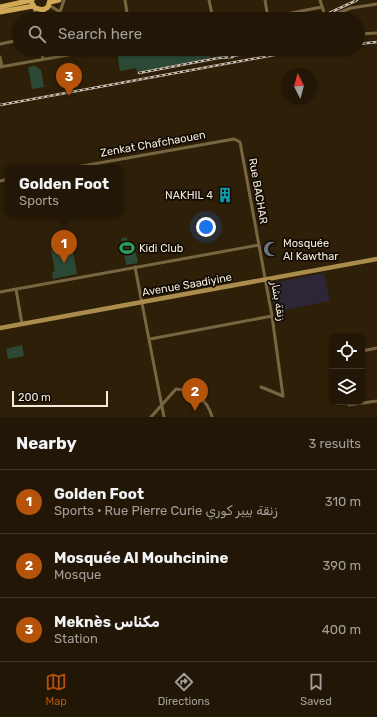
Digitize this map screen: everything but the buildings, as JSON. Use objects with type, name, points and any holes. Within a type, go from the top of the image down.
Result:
[{"type":"main road","points":[[32,1],[40,10],[46,9],[49,2],[59,0]]},
{"type":"main road","points":[[0,7],[32,1]]},
{"type":"main road","points":[[0,12],[32,1]]},
{"type":"main road","name":"Avenue Saadiyine","points":[[0,328],[377,259]]},
{"type":"street","points":[[49,2],[60,12],[64,0]]},
{"type":"street","points":[[125,0],[127,12]]},
{"type":"street","points":[[209,0],[212,12]]},
{"type":"street","points":[[265,0],[267,12]]},
{"type":"street","points":[[320,0],[323,12]]},
{"type":"street","points":[[32,1],[34,12]]},
{"type":"street","points":[[342,12],[351,8],[377,4]]},
{"type":"street","points":[[300,12],[322,8]]},
{"type":"street","points":[[365,34],[377,33]]},
{"type":"street","points":[[0,44],[12,41]]},
{"type":"street","points":[[0,57],[1,67],[62,56]]},
{"type":"street","name":"Zenkat Chafchaouen","points":[[88,165],[234,139],[237,140]]},
{"type":"street","name":"Rue BACHAR","points":[[237,140],[241,145],[259,245]]},
{"type":"street","points":[[0,292],[259,245]]},
{"type":"street","name":"زنقة بشار","points":[[259,245],[272,316],[283,396],[262,387]]},
{"type":"street","points":[[136,267],[164,417]]},
{"type":"street","points":[[16,289],[22,324]]},
{"type":"street","points":[[150,339],[272,316]]},
{"type":"street","points":[[365,350],[377,348]]},
{"type":"street","points":[[150,417],[176,389],[189,391],[203,400],[212,417]]},
{"type":"street","points":[[365,403],[377,401]]},
{"type":"shaded area","points":[[324,273],[330,301],[276,312],[274,309],[270,286],[272,283]]},
{"type":"green space","points":[[118,56],[212,56],[182,65],[137,72],[136,68],[120,71]]},
{"type":"green space","points":[[35,66],[41,70],[44,87],[32,89],[28,67]]},
{"type":"green space","name":"Kidi Club","points":[[126,237],[136,253],[138,263],[126,265],[121,238]]},
{"type":"green space","points":[[72,246],[77,274],[53,279],[52,272],[55,271],[51,250]]},
{"type":"green space","points":[[22,345],[24,356],[8,359],[6,349]]},
{"type":"railway","points":[[331,12],[357,0]]},
{"type":"railway","points":[[365,43],[377,42]]},
{"type":"railway","points":[[228,57],[233,56]]},
{"type":"railway","points":[[0,105],[269,56]]},
{"type":"railway","points":[[139,73],[218,58],[233,57]]},
{"type":"place","name":"Meknès مكناس","points":[[69,96]]},
{"type":"place","name":"NAKHIL 4","points":[[225,195]]},
{"type":"place","name":"Kidi Club","points":[[127,248]]},
{"type":"place","name":"Mosquée Al Kawthar","points":[[271,249]]},
{"type":"place","name":"Golden Foot","points":[[64,263]]},
{"type":"place","name":"Mosquée Al Mouhcinine","points":[[195,411]]}]
